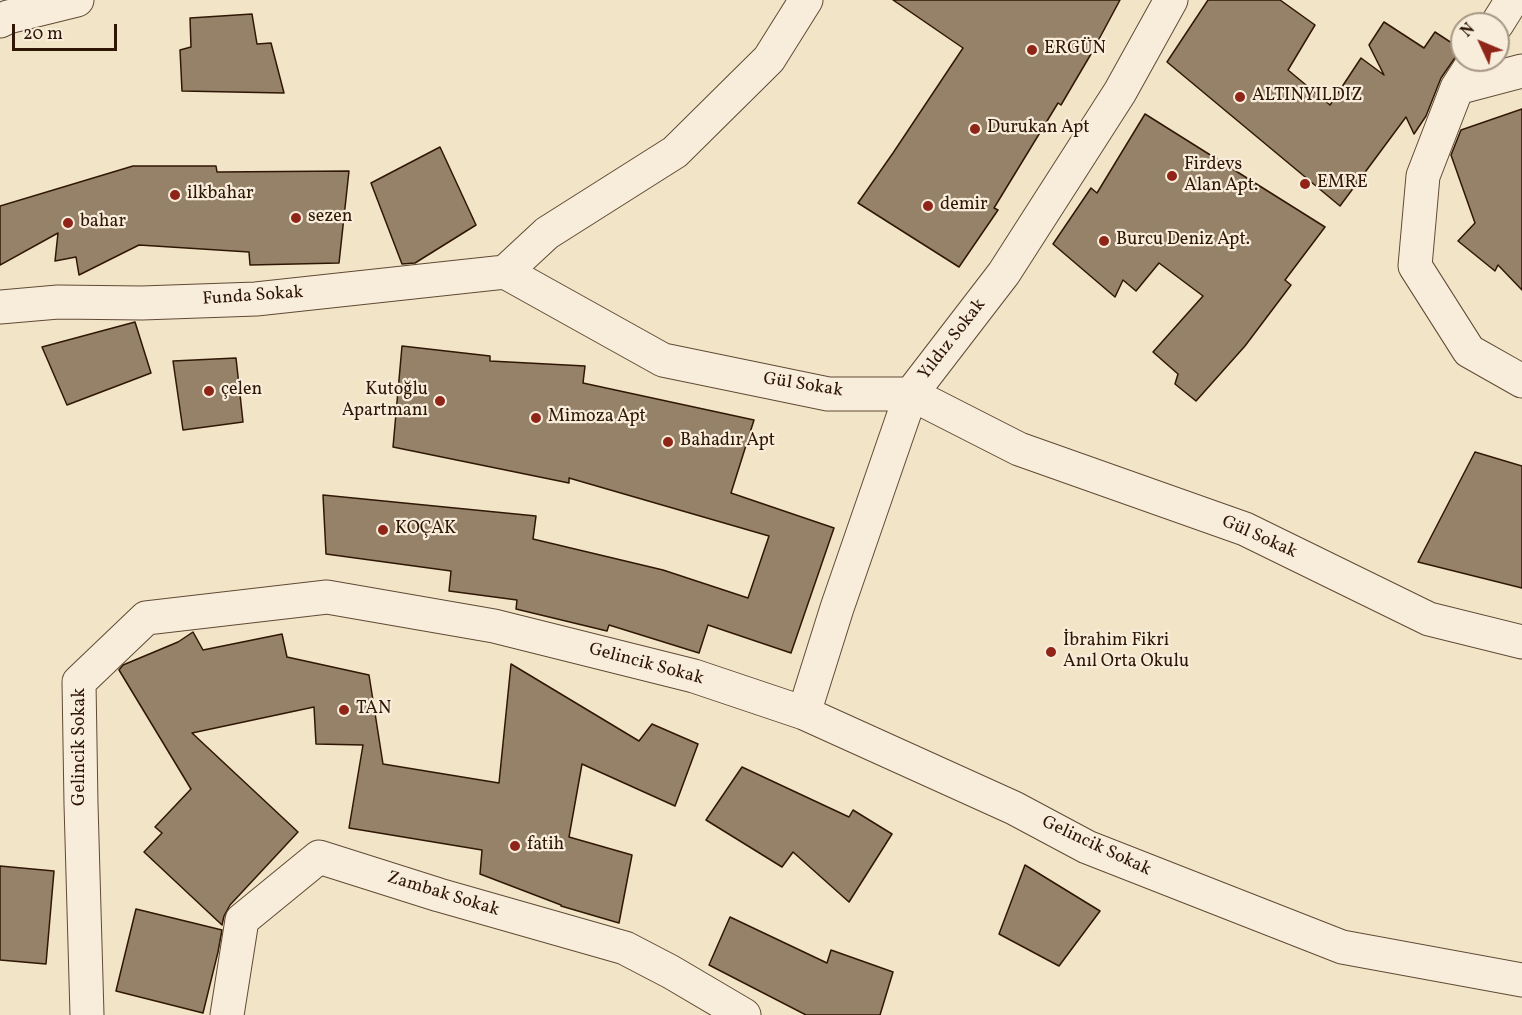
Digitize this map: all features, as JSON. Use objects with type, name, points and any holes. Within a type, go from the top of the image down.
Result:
[{"type":"street","points":[[0,21],[77,0]]},
{"type":"street","points":[[505,272],[547,233],[675,152],[769,59],[806,0]]},
{"type":"street","name":"Yıldız Sokak","points":[[804,713],[837,608],[911,394],[1004,273],[1120,92],[1171,0]]},
{"type":"street","points":[[1457,88],[1522,71]]},
{"type":"street","points":[[1467,72],[1457,88],[1423,176],[1415,266],[1469,351],[1522,381]]},
{"type":"street","name":"Funda Sokak","points":[[0,307],[58,302],[142,303],[256,298],[505,272]]},
{"type":"street","name":"Gül Sokak","points":[[505,272],[663,360],[828,394],[911,394],[1019,450],[1245,530],[1429,619],[1522,642]]},
{"type":"street","name":"Gelincik Sokak","points":[[87,1015],[79,682],[146,618],[327,597],[494,626],[694,676],[804,713],[1014,808],[1087,847],[1342,947],[1522,980]]},
{"type":"street","name":"Zambak Sokak","points":[[227,1015],[242,920],[319,857],[439,895],[625,948],[744,1015]]},
{"type":"building","points":[[893,0],[1120,0],[1061,105],[1058,103],[994,208],[998,210],[959,267],[858,203],[963,48]]},
{"type":"building","points":[[1208,0],[1280,0],[1315,25],[1288,70],[1330,105],[1361,58],[1384,75],[1369,45],[1384,22],[1424,48],[1435,32],[1450,42],[1450,65],[1441,78],[1426,116],[1414,134],[1406,117],[1340,206],[1167,62]]},
{"type":"building","points":[[252,14],[257,44],[271,43],[284,93],[182,91],[180,50],[191,47],[190,18]]},
{"type":"building","points":[[1522,109],[1522,290],[1498,265],[1495,271],[1458,241],[1475,223],[1451,155],[1461,130]]},
{"type":"building","points":[[1145,114],[1325,227],[1285,280],[1291,285],[1245,346],[1196,401],[1175,384],[1178,374],[1153,352],[1203,296],[1159,263],[1136,291],[1123,280],[1115,297],[1053,244],[1091,188],[1097,193]]},
{"type":"building","points":[[440,147],[476,225],[415,263],[402,264],[371,183]]},
{"type":"building","points":[[133,166],[216,166],[217,172],[349,171],[339,263],[250,265],[249,252],[139,245],[79,275],[76,257],[55,261],[58,233],[0,265],[0,206]]},
{"type":"building","points":[[135,322],[151,373],[67,405],[42,347]]},
{"type":"building","points":[[402,346],[490,356],[490,361],[585,366],[583,383],[754,420],[731,493],[834,528],[791,653],[708,625],[699,653],[609,625],[607,631],[516,609],[517,600],[449,591],[451,571],[326,554],[323,495],[536,516],[533,539],[663,570],[748,598],[769,536],[569,478],[569,483],[393,447]]},
{"type":"building","name":"çelen","points":[[236,358],[243,422],[183,430],[173,361]]},
{"type":"building","points":[[1475,452],[1522,466],[1522,588],[1418,562]]},
{"type":"building","points":[[193,632],[203,650],[282,634],[287,657],[369,675],[383,764],[499,783],[511,664],[639,741],[652,724],[698,744],[675,806],[582,764],[569,837],[632,855],[619,923],[561,906],[480,874],[482,850],[349,828],[363,745],[316,744],[314,707],[192,733],[298,832],[230,905],[222,925],[144,852],[162,833],[155,827],[191,789],[119,670],[123,665],[178,642]]},
{"type":"building","points":[[742,767],[849,817],[853,810],[892,834],[849,902],[793,852],[782,867],[706,820]]},
{"type":"building","points":[[1025,865],[1100,911],[1059,966],[999,934]]},
{"type":"building","points":[[0,866],[54,871],[46,964],[0,960]]},
{"type":"building","points":[[136,909],[222,930],[203,1013],[116,991]]},
{"type":"building","points":[[730,917],[827,963],[831,950],[893,972],[880,1015],[806,1015],[709,965]]},
{"type":"place","name":"ERGÜN","points":[[1032,50]]},
{"type":"place","name":"ALTINYILDIZ","points":[[1240,97]]},
{"type":"place","name":"Durukan Apt","points":[[975,129]]},
{"type":"place","name":"Firdevs Alan Apt.","points":[[1172,176]]},
{"type":"place","name":"EMRE","points":[[1305,184]]},
{"type":"place","name":"ilkbahar","points":[[175,195]]},
{"type":"place","name":"demir","points":[[928,206]]},
{"type":"place","name":"sezen","points":[[296,218]]},
{"type":"place","name":"bahar","points":[[68,223]]},
{"type":"place","name":"Burcu Deniz Apt.","points":[[1104,241]]},
{"type":"place","name":"çelen","points":[[209,391]]},
{"type":"place","name":"Kutoğlu Apartmanı","points":[[440,401]]},
{"type":"place","name":"Mimoza Apt","points":[[536,418]]},
{"type":"place","name":"Bahadır Apt","points":[[668,442]]},
{"type":"place","name":"KOÇAK","points":[[383,530]]},
{"type":"place","name":"İbrahim Fikri Anıl Orta Okulu","points":[[1051,652]]},
{"type":"place","name":"TAN","points":[[344,710]]},
{"type":"place","name":"fatih","points":[[515,846]]}]
